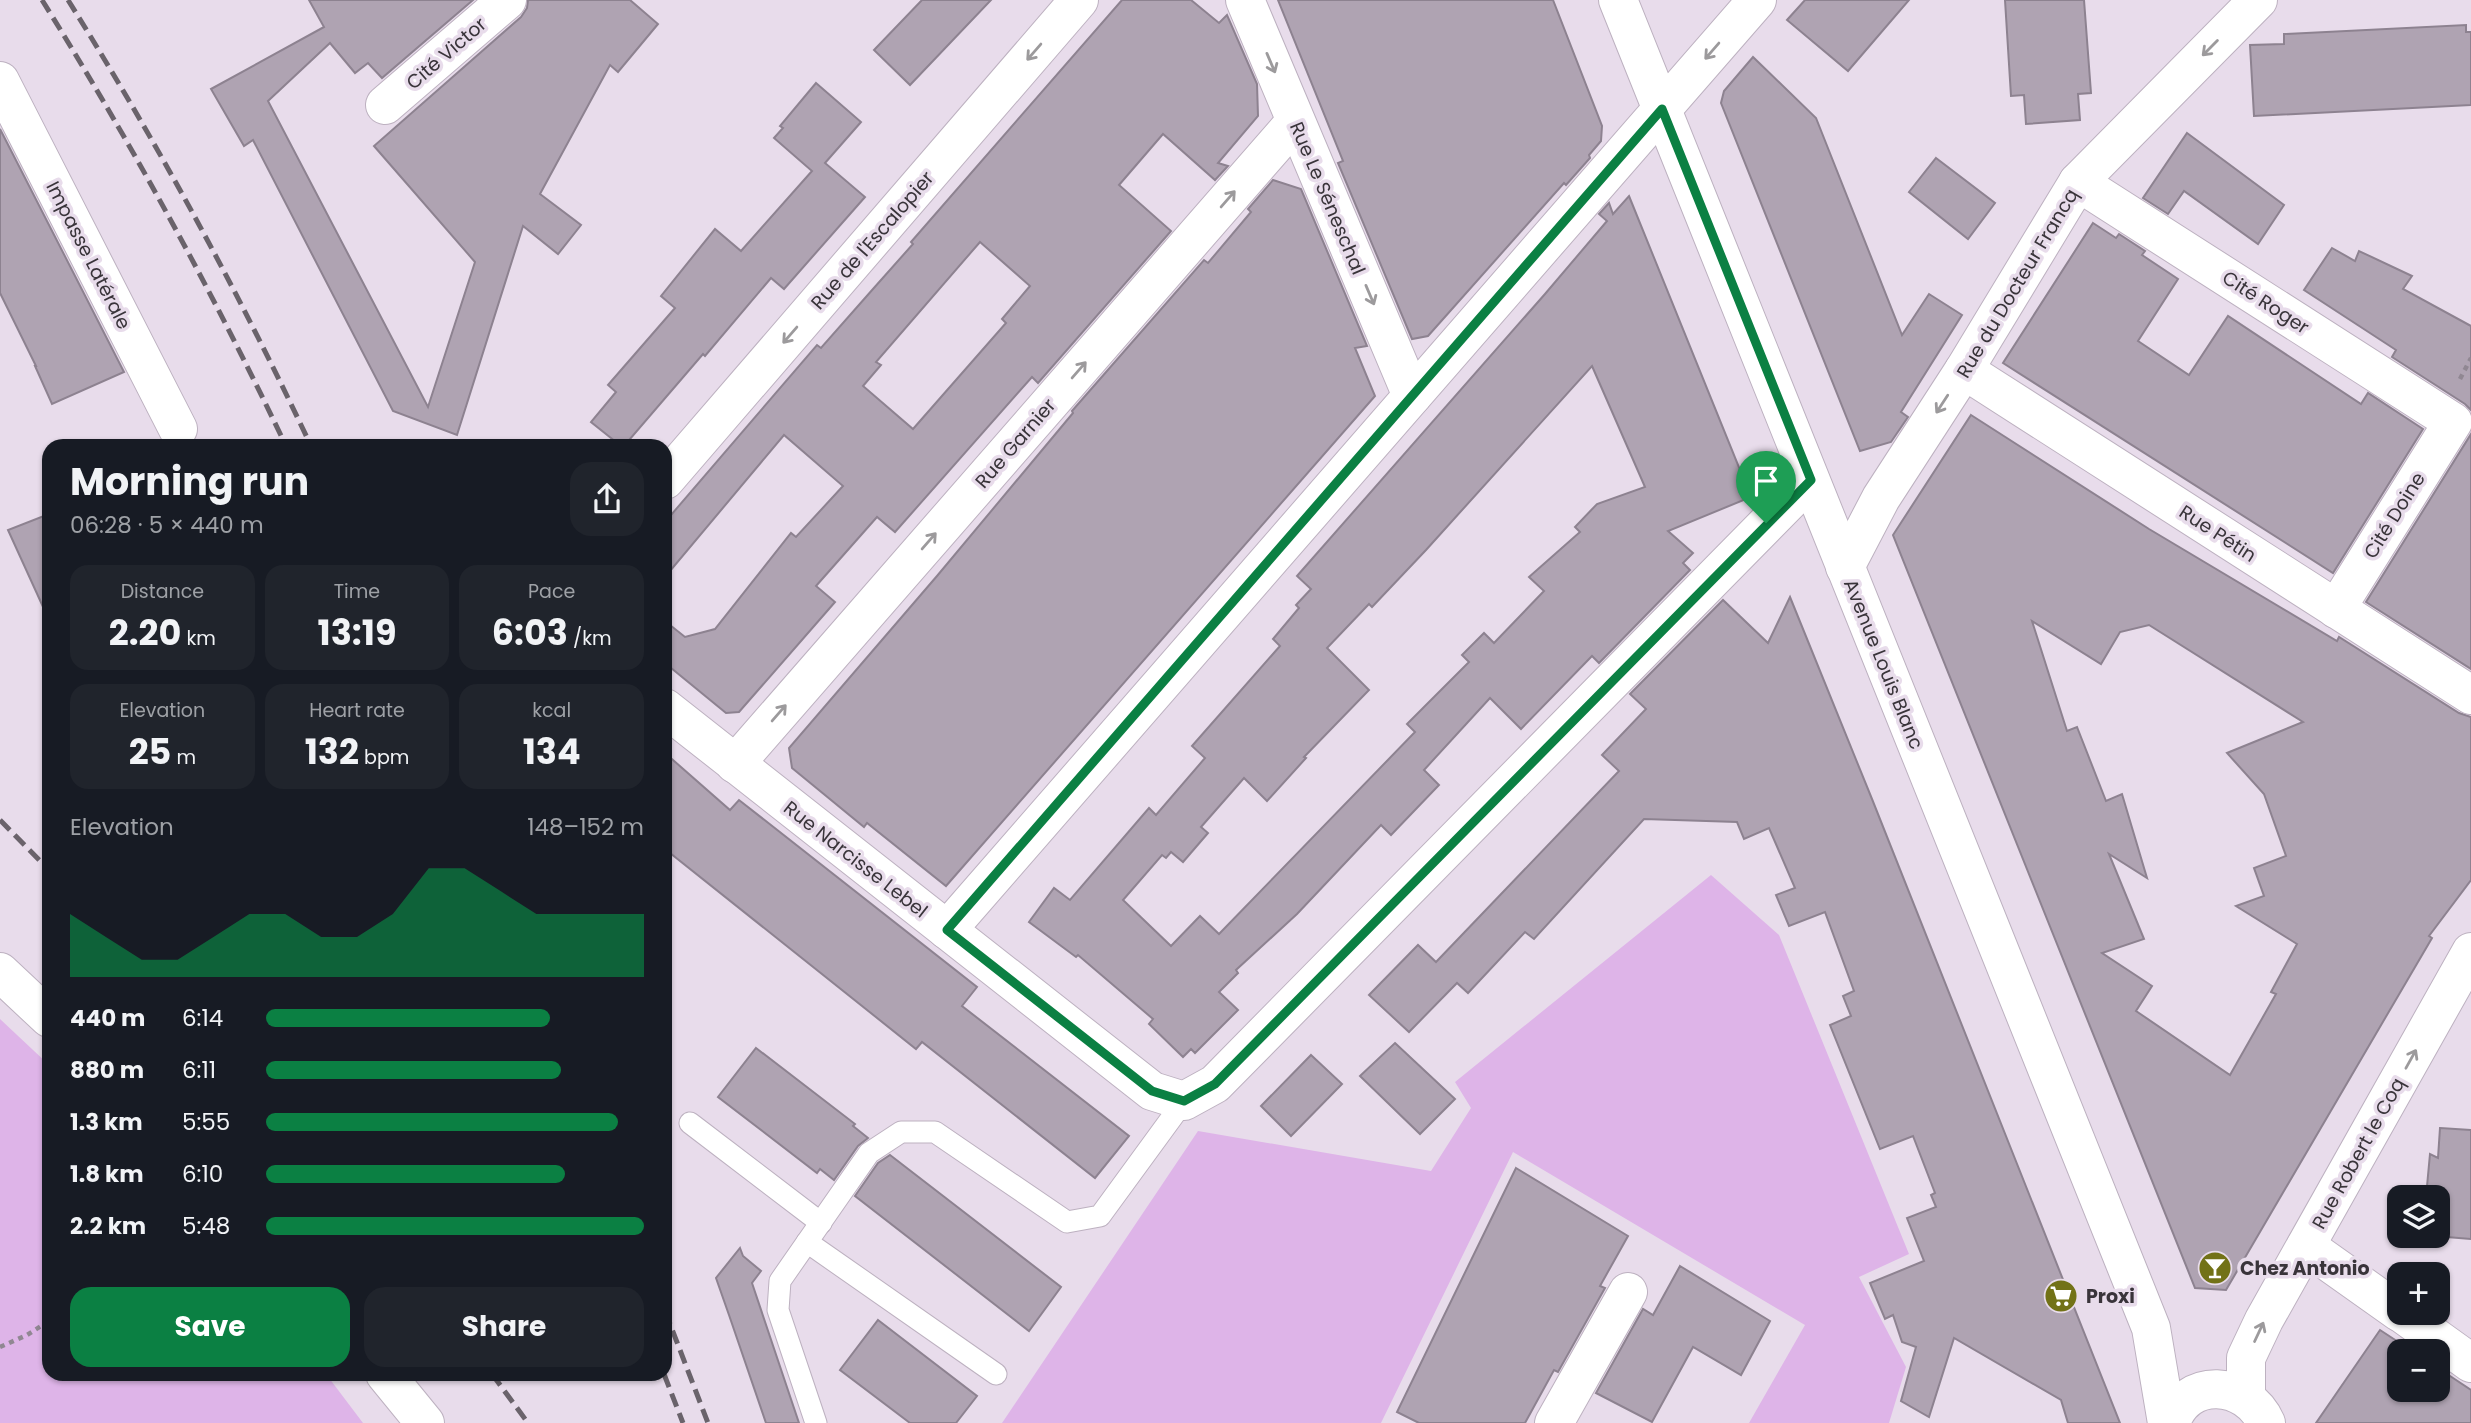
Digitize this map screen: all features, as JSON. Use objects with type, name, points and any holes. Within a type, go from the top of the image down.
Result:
[{"type":"street","name":"Cité Victor","points":[[385,106],[507,0]]},
{"type":"street","name":"Rue de l'Escalopier","points":[[672,472],[1079,0]]},
{"type":"street","name":"Rue Le Séneschal","points":[[1245,0],[1412,396]]},
{"type":"street","name":"Avenue Louis Blanc","points":[[1618,0],[2151,1328],[2169,1423]]},
{"type":"street","points":[[947,930],[1757,0]]},
{"type":"street","name":"Rue du Docteur Francq","points":[[1845,567],[1881,498],[1964,370],[2078,182],[2258,0]]},
{"type":"street","name":"Impasse Latérale","points":[[0,81],[178,429]]},
{"type":"street","name":"Rue Garnier","points":[[735,764],[1295,122]]},
{"type":"street","name":"Cité Roger","points":[[2078,182],[2453,422]]},
{"type":"street","name":"Rue Pétin","points":[[1964,370],[2471,695]]},
{"type":"street","name":"Cité Doine","points":[[2336,609],[2453,422]]},
{"type":"street","points":[[1184,1101],[1215,1084],[1811,480]]},
{"type":"street","name":"Rue Narcisse Lebel","points":[[672,714],[1152,1091],[1184,1101]]},
{"type":"street","name":"Rue Robert le Coq","points":[[2242,1403],[2246,1358],[2264,1320],[2471,952]]},
{"type":"street","points":[[0,972],[42,1011]]},
{"type":"street","points":[[2306,1246],[2387,1303]]},
{"type":"street","points":[[1554,1423],[1628,1292]]},
{"type":"street","points":[[2418,1325],[2471,1363]]},
{"type":"street","name":"Avenue Louis Blanc","points":[[2151,1328],[2171,1353],[2242,1403]]},
{"type":"street","points":[[391,1381],[425,1423]]},
{"type":"street","points":[[2169,1423],[2184,1402],[2198,1393],[2242,1403]]},
{"type":"lane","points":[[816,1423],[778,1310],[780,1281],[869,1153],[901,1132],[935,1132],[1067,1222],[1100,1216],[1184,1101]]},
{"type":"lane","points":[[690,1123],[821,1223]]},
{"type":"lane","points":[[807,1242],[996,1374]]},
{"type":"path","points":[[0,1347],[42,1325]]},
{"type":"shaded area","points":[[1711,875],[1779,935],[1909,1254],[1859,1277],[1906,1367],[1889,1423],[1749,1423],[1805,1325],[1513,1152],[1381,1423],[1002,1423],[1198,1131],[1431,1171],[1471,1108],[1455,1082]]},
{"type":"shaded area","points":[[0,1019],[42,1058],[42,1381],[331,1381],[363,1423],[0,1423]]},
{"type":"building","points":[[309,0],[473,0],[382,78],[368,63],[355,73],[330,43],[268,101],[428,407],[475,262],[374,146],[521,17],[527,8],[528,0],[630,0],[658,24],[618,72],[610,65],[540,194],[581,225],[558,254],[523,226],[457,435],[393,411],[253,140],[244,146],[211,89],[324,27]]},
{"type":"building","points":[[922,0],[991,0],[910,85],[874,50]]},
{"type":"building","points":[[1122,0],[1191,0],[1219,23],[1227,15],[1257,84],[1258,116],[1218,163],[1228,166],[1215,180],[1163,134],[1119,185],[1171,231],[1038,383],[1032,377],[895,532],[877,517],[816,586],[835,602],[739,712],[726,713],[672,669],[672,627],[685,637],[715,629],[791,533],[796,537],[843,486],[784,435],[672,569],[672,514],[817,345],[821,348],[913,244],[911,242]],"holes":[[[980,242],[1030,286],[1002,319],[1006,323],[913,429],[863,386],[881,365],[876,362]]]},
{"type":"building","points":[[1278,0],[1553,0],[1602,126],[1601,141],[1589,155],[1590,158],[1566,185],[1564,183],[1428,336],[1412,339],[1338,163],[1343,161]]},
{"type":"building","points":[[1805,0],[1909,0],[1848,71],[1787,20]]},
{"type":"building","points":[[2005,0],[2084,0],[2091,93],[2078,94],[2080,120],[2026,124],[2024,95],[2011,96]]},
{"type":"building","points":[[2466,25],[2466,32],[2471,32],[2471,105],[2254,116],[2250,45],[2284,44],[2284,34]]},
{"type":"building","points":[[1753,57],[1816,118],[1902,335],[1929,294],[1962,315],[1901,412],[1908,417],[1891,442],[1860,451],[1721,103],[1724,91]]},
{"type":"building","points":[[816,83],[861,122],[825,163],[865,197],[784,289],[771,278],[630,439],[612,439],[591,422],[616,392],[608,385],[675,308],[661,296],[715,229],[741,251],[812,171],[774,138],[783,128],[780,126]]},
{"type":"building","points":[[0,129],[124,372],[52,404],[0,293]]},
{"type":"building","points":[[2187,133],[2284,205],[2258,244],[2184,191],[2168,214],[2143,198]]},
{"type":"building","points":[[1936,158],[1995,203],[1968,239],[1909,192]]},
{"type":"building","points":[[1273,180],[1301,189],[1367,346],[1355,348],[1375,396],[946,886],[867,823],[864,827],[792,768],[789,748],[937,576],[1072,411],[1204,260],[1208,263],[1251,212],[1248,209]]},
{"type":"building","points":[[1629,196],[1751,497],[1668,531],[1693,553],[1683,563],[1690,570],[1599,663],[1592,656],[1521,729],[1490,698],[1424,770],[1439,785],[1391,835],[1381,825],[1297,914],[1236,970],[1238,973],[1219,992],[1238,1010],[1195,1053],[1191,1049],[1183,1057],[1149,1024],[1153,1019],[1078,955],[1076,957],[1029,922],[1054,888],[1070,900],[1149,808],[1156,815],[1205,758],[1192,746],[1280,646],[1273,639],[1299,608],[1296,605],[1311,589],[1297,576],[1607,221],[1599,214],[1609,203],[1613,214]],"holes":[[[1592,366],[1645,487],[1597,504],[1575,527],[1580,532],[1529,577],[1544,591],[1494,643],[1484,633],[1462,655],[1469,662],[1407,724],[1415,732],[1219,934],[1200,916],[1171,946],[1123,900],[1162,855],[1166,858],[1171,852],[1183,862],[1208,833],[1201,827],[1244,778],[1267,801],[1306,758],[1304,757],[1369,690],[1327,648],[1369,604],[1372,607],[1426,550]]]},
{"type":"building","points":[[2093,223],[2116,238],[2119,234],[2145,251],[2142,255],[2178,279],[2138,341],[2189,375],[2228,316],[2361,404],[2368,393],[2423,429],[2333,573],[2003,363]]},
{"type":"building","points":[[2332,248],[2355,261],[2359,251],[2412,276],[2403,289],[2471,326],[2471,410],[2392,357],[2396,350],[2304,290]]},
{"type":"building","points":[[1971,415],[2149,529],[2337,641],[2339,637],[2459,713],[2471,717],[2471,880],[2429,936],[2432,938],[2226,1290],[2195,1288],[1893,535]],"holes":[[[2032,621],[2101,664],[2120,632],[2149,625],[2303,722],[2227,753],[2264,794],[2286,856],[2254,868],[2264,896],[2236,906],[2297,944],[2271,992],[2276,994],[2230,1075],[2136,1011],[2152,986],[2102,953],[2144,939],[2109,854],[2147,878],[2122,794],[2106,801],[2077,727],[2067,731]]]},
{"type":"building","points":[[2471,434],[2471,669],[2366,602]]},
{"type":"building","points":[[42,517],[42,605],[8,530]]},
{"type":"building","points":[[1790,597],[2120,1423],[2068,1423],[2061,1400],[1954,1338],[1929,1417],[1901,1401],[1916,1347],[1902,1342],[1893,1315],[1885,1319],[1870,1283],[1924,1261],[1907,1218],[1936,1207],[1931,1195],[1935,1193],[1913,1136],[1880,1149],[1830,1025],[1851,1016],[1843,996],[1854,991],[1825,912],[1789,926],[1776,895],[1795,888],[1769,828],[1744,839],[1737,822],[1644,819],[1534,939],[1525,932],[1468,993],[1457,983],[1409,1032],[1369,995],[1418,945],[1436,962],[1619,771],[1602,755],[1646,709],[1630,694],[1723,600],[1768,643]]},
{"type":"building","points":[[672,759],[730,810],[739,800],[977,987],[962,1006],[1129,1136],[1095,1178],[922,1042],[916,1049],[672,855]]},
{"type":"building","points":[[1395,1043],[1455,1099],[1420,1134],[1360,1076]]},
{"type":"building","points":[[756,1048],[855,1124],[853,1126],[868,1138],[858,1146],[834,1180],[820,1169],[817,1173],[718,1097]]},
{"type":"building","points":[[1311,1055],[1342,1084],[1291,1136],[1261,1106]]},
{"type":"building","points":[[2440,1128],[2471,1130],[2471,1239],[2450,1237],[2450,1185],[2427,1185],[2430,1154],[2438,1158]]},
{"type":"building","points":[[890,1155],[1061,1287],[1029,1331],[855,1196],[878,1163]]},
{"type":"building","points":[[1516,1168],[1628,1236],[1600,1286],[1605,1288],[1558,1372],[1554,1370],[1525,1423],[1419,1423],[1397,1412]]},
{"type":"building","points":[[740,1248],[743,1256],[761,1271],[752,1283],[799,1423],[766,1423],[716,1278]]},
{"type":"building","points":[[1680,1266],[1770,1321],[1741,1375],[1693,1347],[1652,1422],[1596,1393],[1643,1309],[1653,1315]]},
{"type":"building","points":[[878,1320],[977,1396],[956,1423],[910,1423],[840,1370]]},
{"type":"building","points":[[2380,1330],[2394,1339],[2387,1339],[2387,1402],[2450,1402],[2450,1376],[2471,1390],[2471,1423],[2316,1423]]},
{"type":"railway","points":[[42,0],[108,109],[170,220],[230,332],[283,439]]},
{"type":"railway","points":[[68,0],[134,109],[196,220],[308,439]]},
{"type":"railway","points":[[0,820],[42,863]]},
{"type":"railway","points":[[672,1329],[708,1423]]},
{"type":"railway","points":[[497,1381],[528,1423]]},
{"type":"railway","points":[[667,1381],[683,1423]]},
{"type":"place","name":"Chez Antonio","points":[[2215,1268]]},
{"type":"place","name":"Proxi","points":[[2061,1296]]},
{"type":"route","points":[[1662,109],[1811,480],[1766,523],[1215,1084],[1184,1101],[1152,1091],[947,930],[1662,109]]}]
